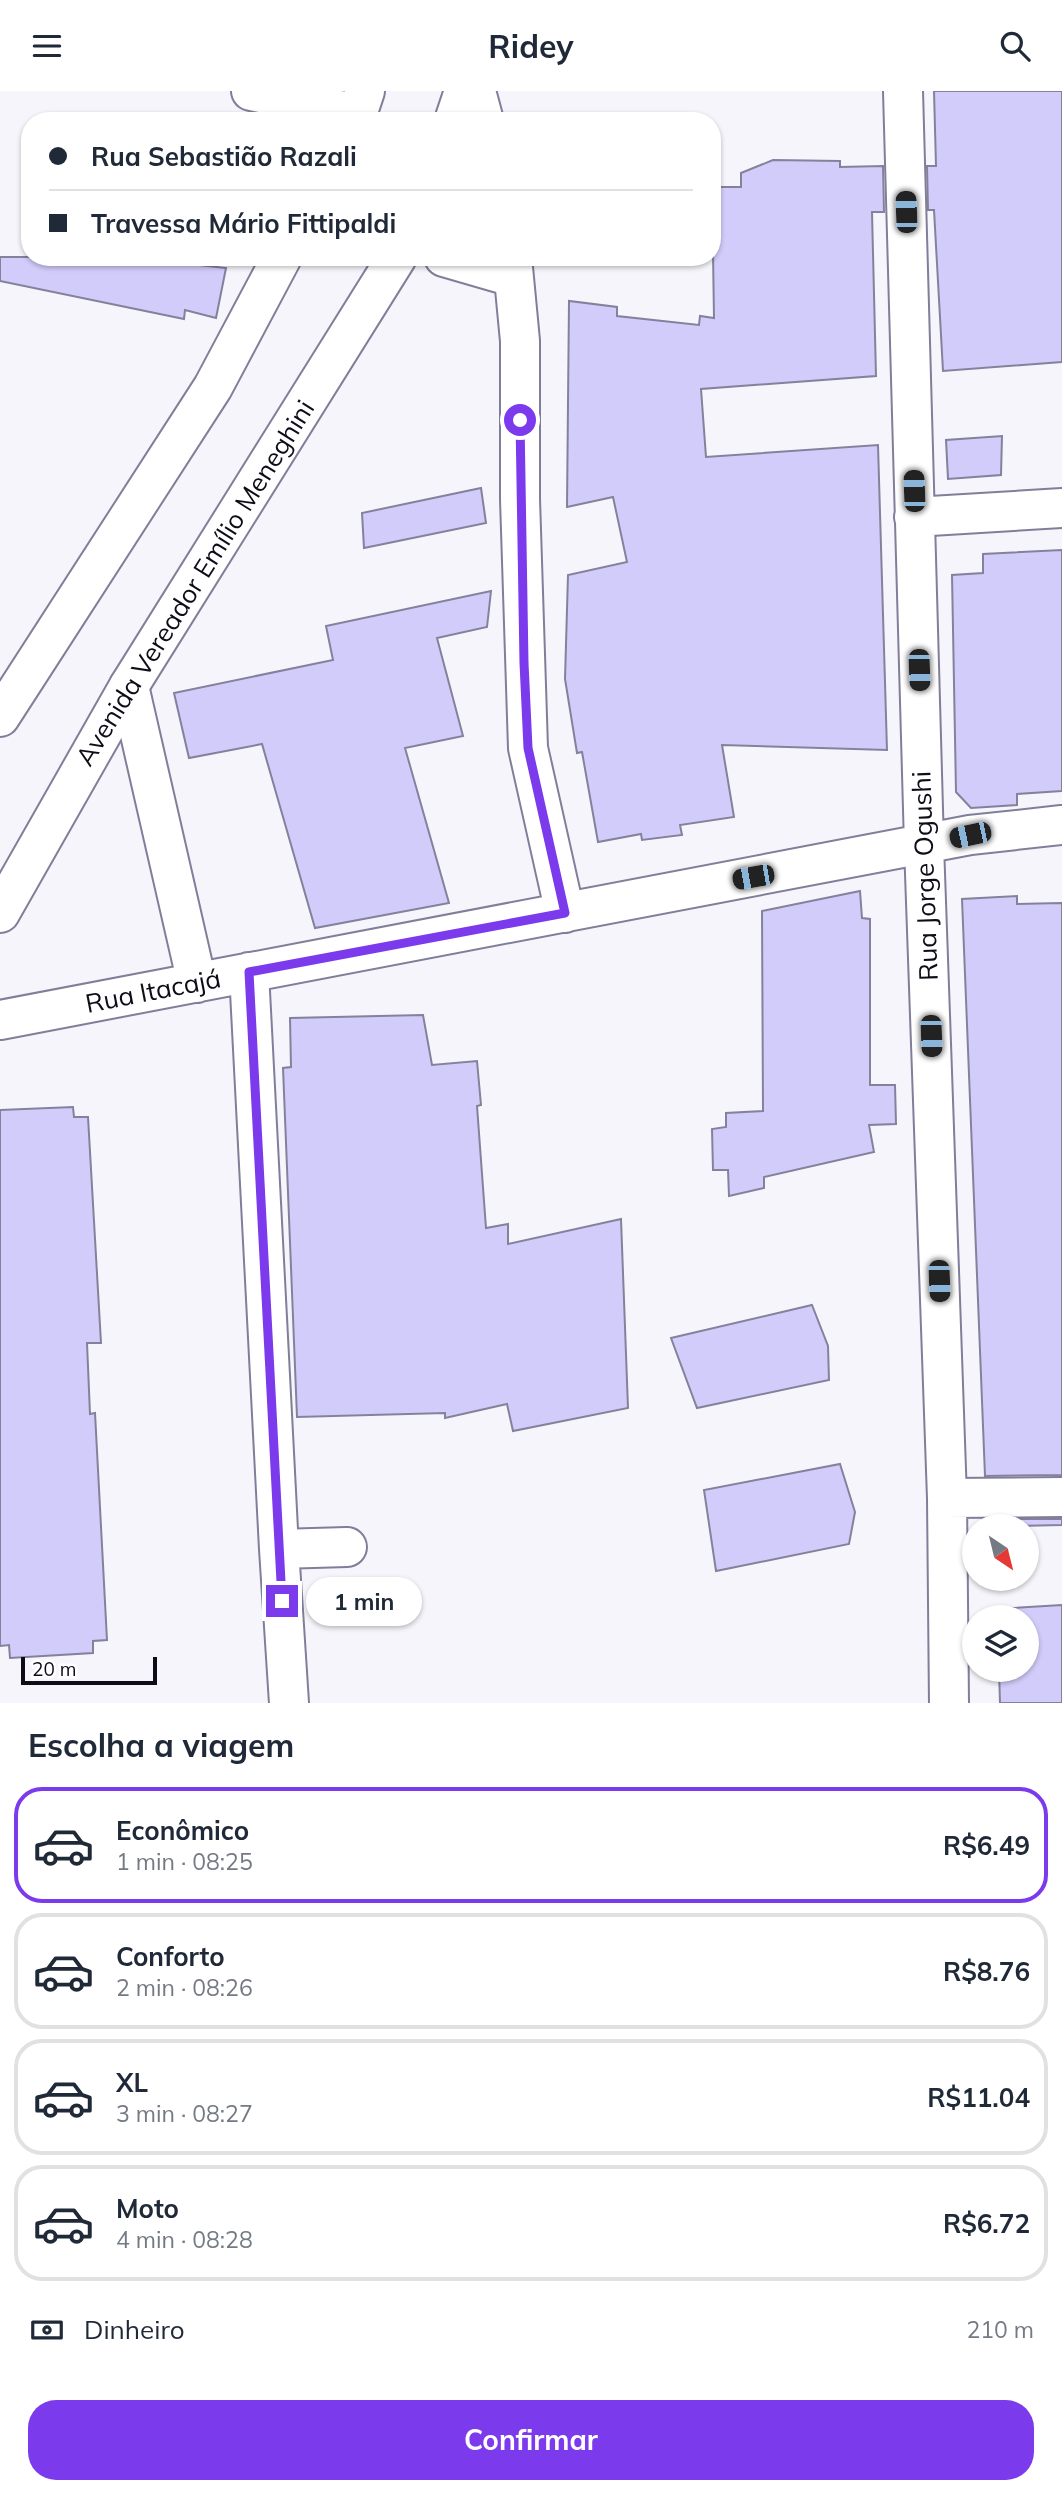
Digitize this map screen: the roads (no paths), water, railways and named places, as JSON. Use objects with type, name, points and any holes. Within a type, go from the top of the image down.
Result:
[{"type":"street","points":[[251,91],[359,109]]},
{"type":"street","points":[[457,112],[464,91]]},
{"type":"street","points":[[476,91],[482,112]]},
{"type":"street","name":"Rua Jorge Ogushi","points":[[903,91],[924,845],[947,1499],[949,1703]]},
{"type":"street","points":[[0,717],[213,387],[277,266]]},
{"type":"street","name":"Avenida Vereador Emílio Meneghini","points":[[0,913],[130,685],[391,266]]},
{"type":"street","points":[[512,267],[520,341],[520,499],[528,748],[565,913]]},
{"type":"street","points":[[914,517],[1062,508]]},
{"type":"street","points":[[130,685],[197,983]]},
{"type":"street","name":"Rua Itacajá","points":[[0,1020],[970,835],[1062,825]]},
{"type":"street","points":[[249,972],[289,1703]]},
{"type":"street","points":[[947,1499],[1062,1497]]},
{"type":"street","points":[[279,1549],[347,1547]]}]
